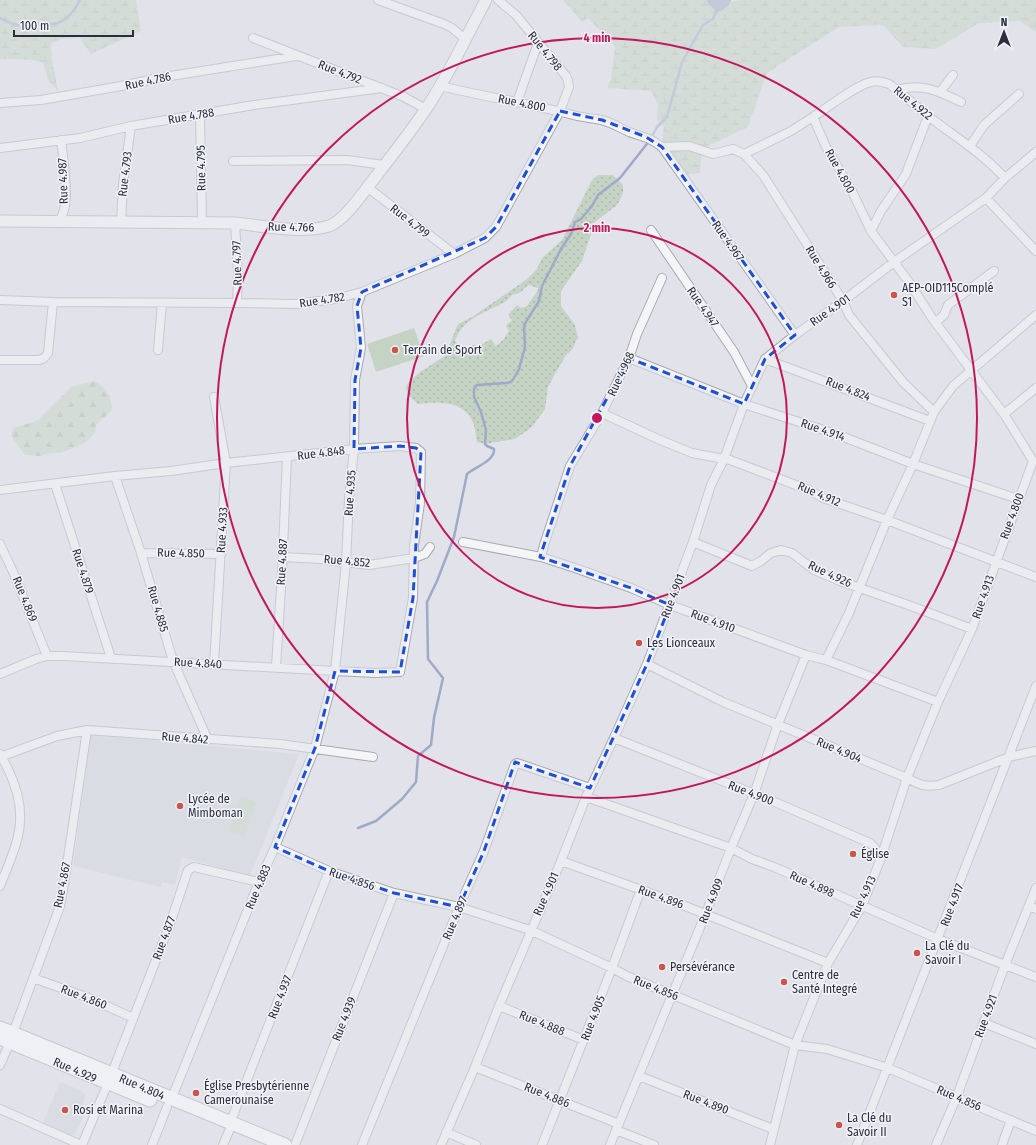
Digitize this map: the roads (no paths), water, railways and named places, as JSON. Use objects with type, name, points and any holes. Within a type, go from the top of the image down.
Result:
[{"type":"main road","name":"Rue 4.804","points":[[0,1028],[7,1038],[230,1127],[285,1145]]},
{"type":"main road","points":[[230,1127],[262,1145]]},
{"type":"street","points":[[378,0],[444,24],[452,28],[465,39]]},
{"type":"street","name":"Rue 4.766","points":[[0,221],[202,222],[310,229],[330,225],[342,218],[426,109],[486,0]]},
{"type":"street","name":"Rue 4.798","points":[[498,0],[516,15],[568,81],[569,87],[560,111]]},
{"type":"street","name":"Rue 4.792","points":[[253,38],[404,97],[426,109]]},
{"type":"street","points":[[517,102],[538,43]]},
{"type":"street","name":"Rue 4.786","points":[[0,103],[41,100],[164,77],[296,56]]},
{"type":"street","points":[[940,92],[953,75]]},
{"type":"street","name":"Rue 4.922","points":[[813,117],[861,85],[872,81],[883,81],[898,90],[928,116],[970,146],[994,166],[1005,178]]},
{"type":"street","name":"Rue 4.800","points":[[440,86],[602,120],[630,133],[646,137],[662,147]]},
{"type":"street","points":[[898,90],[904,88],[924,87],[940,92],[961,102]]},
{"type":"street","name":"Rue 4.788","points":[[0,148],[80,138],[131,126],[254,105],[382,88]]},
{"type":"street","points":[[970,146],[984,125],[1019,94]]},
{"type":"street","name":"Rue 4.782","points":[[0,300],[52,302],[296,304],[334,299],[362,292],[454,254],[485,238],[496,227],[560,111]]},
{"type":"street","name":"Rue 4.795","points":[[200,114],[202,222]]},
{"type":"street","points":[[871,231],[881,211],[906,174],[928,116]]},
{"type":"street","points":[[662,147],[689,146],[713,154],[733,149],[744,154],[792,131],[813,117]]},
{"type":"street","name":"Rue 4.800","points":[[813,117],[826,147],[852,191],[871,231],[1004,414],[1034,459],[996,561]]},
{"type":"street","name":"Rue 4.793","points":[[121,222],[123,184],[131,126]]},
{"type":"street","name":"Rue 4.987","points":[[59,222],[65,209],[64,163],[61,140]]},
{"type":"street","name":"Rue 4.967","points":[[662,147],[795,335]]},
{"type":"street","name":"Rue 4.901","points":[[440,1145],[475,1066],[530,930],[561,861],[586,797],[647,664],[693,542],[711,485],[724,458],[744,404],[765,359],[894,262],[986,198],[1005,178],[1036,152]]},
{"type":"street","name":"Rue 4.966","points":[[744,154],[763,175],[843,301],[849,315],[903,382],[934,412]]},
{"type":"street","points":[[233,160],[347,160],[384,165]]},
{"type":"street","name":"Rue 4.799","points":[[367,187],[454,254]]},
{"type":"street","points":[[986,198],[1036,251]]},
{"type":"street","name":"Rue 4.797","points":[[235,223],[238,273],[237,303]]},
{"type":"street","name":"Rue 4.947","points":[[651,230],[734,352],[752,386]]},
{"type":"street","points":[[936,322],[944,315],[948,304],[994,271]]},
{"type":"street","name":"Rue 4.968","points":[[541,557],[570,466],[602,413],[629,358],[637,334],[662,278]]},
{"type":"street","name":"Rue 4.935","points":[[335,671],[346,563],[349,498],[354,448],[355,380],[361,348],[357,306],[362,292]]},
{"type":"street","points":[[0,360],[39,360],[44,358],[48,353],[52,302]]},
{"type":"street","points":[[158,350],[162,303]]},
{"type":"street","points":[[826,660],[860,588],[887,520],[913,464],[934,412],[953,386],[1036,315]]},
{"type":"street","name":"Rue 4.914","points":[[629,358],[744,404],[836,434],[913,464],[1018,499]]},
{"type":"street","name":"Rue 4.824","points":[[765,359],[930,420]]},
{"type":"street","points":[[1004,414],[1036,388]]},
{"type":"street","name":"Rue 4.933","points":[[214,397],[226,463],[214,664]]},
{"type":"street","name":"Rue 4.912","points":[[602,413],[692,453],[724,458],[809,490],[830,501],[887,520],[1036,577]]},
{"type":"street","name":"Rue 4.848","points":[[0,490],[115,476],[171,471],[354,448],[400,446],[416,448],[421,452],[420,503],[414,545],[413,598],[400,672]]},
{"type":"street","name":"Rue 4.887","points":[[276,667],[287,457]]},
{"type":"street","name":"Rue 4.885","points":[[115,476],[141,553],[173,662],[208,740]]},
{"type":"street","name":"Rue 4.879","points":[[55,484],[111,658]]},
{"type":"street","name":"Rue 4.910","points":[[463,542],[541,557],[631,588],[670,605],[806,655],[826,660],[938,702]]},
{"type":"street","name":"Rue 4.926","points":[[693,542],[752,566],[771,553],[781,550],[792,553],[814,570],[840,581],[972,629]]},
{"type":"street","name":"Rue 4.869","points":[[0,544],[14,574],[47,656]]},
{"type":"street","name":"Rue 4.852","points":[[282,557],[320,559],[370,565],[414,558],[425,554],[430,547]]},
{"type":"street","name":"Rue 4.850","points":[[141,553],[221,554]]},
{"type":"street","name":"Rue 4.913","points":[[770,1145],[773,1128],[795,1045],[828,963],[862,906],[881,858],[907,778],[938,702],[972,629],[996,561]]},
{"type":"street","name":"Rue 4.909","points":[[610,1145],[673,996],[731,848],[754,794],[778,724],[806,655]]},
{"type":"street","name":"Rue 4.840","points":[[0,674],[47,656],[111,658],[335,671],[400,672]]},
{"type":"street","name":"Rue 4.904","points":[[647,664],[723,702],[907,778],[920,786],[929,787],[939,785],[1009,757],[1036,751]]},
{"type":"street","name":"Rue 4.883","points":[[152,1145],[315,748],[335,671]]},
{"type":"street","name":"Rue 4.917","points":[[857,1145],[1036,686]]},
{"type":"street","name":"Rue 4.842","points":[[0,756],[57,736],[87,730],[208,740],[280,744],[373,757]]},
{"type":"street","name":"Rue 4.867","points":[[0,1065],[7,1038],[33,978],[60,906],[87,730]]},
{"type":"street","name":"Rue 4.900","points":[[614,738],[817,819],[870,843],[881,858]]},
{"type":"street","points":[[0,756],[17,791],[20,824],[17,839],[0,886]]},
{"type":"street","name":"Rue 4.897","points":[[362,1145],[459,907],[484,850],[515,763],[590,788]]},
{"type":"street","name":"Rue 4.898","points":[[586,797],[731,848],[752,859],[938,940],[1036,977]]},
{"type":"street","name":"Rue 4.856","points":[[275,847],[329,871],[394,893],[459,907],[530,930],[612,968],[629,978],[795,1045],[827,1048],[888,1068],[957,1096],[1036,1131]]},
{"type":"street","name":"Rue 4.896","points":[[561,861],[641,889],[828,963]]},
{"type":"street","name":"Rue 4.877","points":[[81,1145],[110,1079],[170,924],[188,870],[194,867],[259,882]]},
{"type":"street","name":"Rue 4.937","points":[[223,1145],[329,871]]},
{"type":"street","name":"Rue 4.921","points":[[936,1145],[957,1096],[1005,965],[1032,907],[1036,888]]},
{"type":"street","name":"Rue 4.905","points":[[542,1145],[612,968],[641,889]]},
{"type":"street","name":"Rue 4.939","points":[[295,1145],[394,893]]},
{"type":"street","name":"Rue 4.860","points":[[33,978],[89,998],[133,1018]]},
{"type":"street","name":"Rue 4.888","points":[[499,1006],[584,1040]]},
{"type":"street","points":[[984,1023],[1036,1044]]},
{"type":"street","name":"Rue 4.886","points":[[475,1066],[560,1100],[654,1145]]},
{"type":"street","name":"Rue 4.890","points":[[639,1076],[773,1128]]},
{"type":"street","points":[[0,1109],[81,1145]]},
{"type":"street","points":[[1002,1145],[1012,1120]]},
{"type":"street","points":[[446,1132],[476,1145]]},
{"type":"waterway","points":[[0,18],[15,25],[57,23],[69,16],[80,0]]},
{"type":"waterway","points":[[714,0],[719,4],[724,0]]},
{"type":"waterway","points":[[358,828],[376,821],[402,799],[416,782],[418,756],[431,745],[434,718],[443,678],[428,659],[427,602],[454,537],[467,474],[488,460],[494,449],[485,444],[486,430],[481,412],[474,397],[474,389],[477,385],[506,383],[511,382],[514,378],[519,369],[525,347],[524,325],[539,301],[542,286],[561,249],[571,234],[575,222],[581,219],[592,206],[598,195],[620,178],[650,140],[657,127],[667,117],[682,62],[703,25],[713,19],[719,4]]},
{"type":"place","name":"AEP-OID115Complé S1","points":[[894,295]]},
{"type":"place","name":"Terrain de Sport","points":[[395,350]]},
{"type":"place","name":"Les Lionceaux","points":[[639,643]]},
{"type":"place","name":"Lycée de Mimboman","points":[[180,806]]},
{"type":"place","name":"Église","points":[[853,854]]},
{"type":"place","name":"La Clé du Savoir I","points":[[917,953]]},
{"type":"place","name":"Persévérance","points":[[662,967]]},
{"type":"place","name":"Centre de Santé Integré","points":[[784,982]]},
{"type":"place","name":"Église Presbytérienne Camerounaise","points":[[196,1093]]},
{"type":"place","name":"Rosi et Marina","points":[[65,1110]]},
{"type":"place","name":"La Clé du Savoir II","points":[[839,1125]]}]
